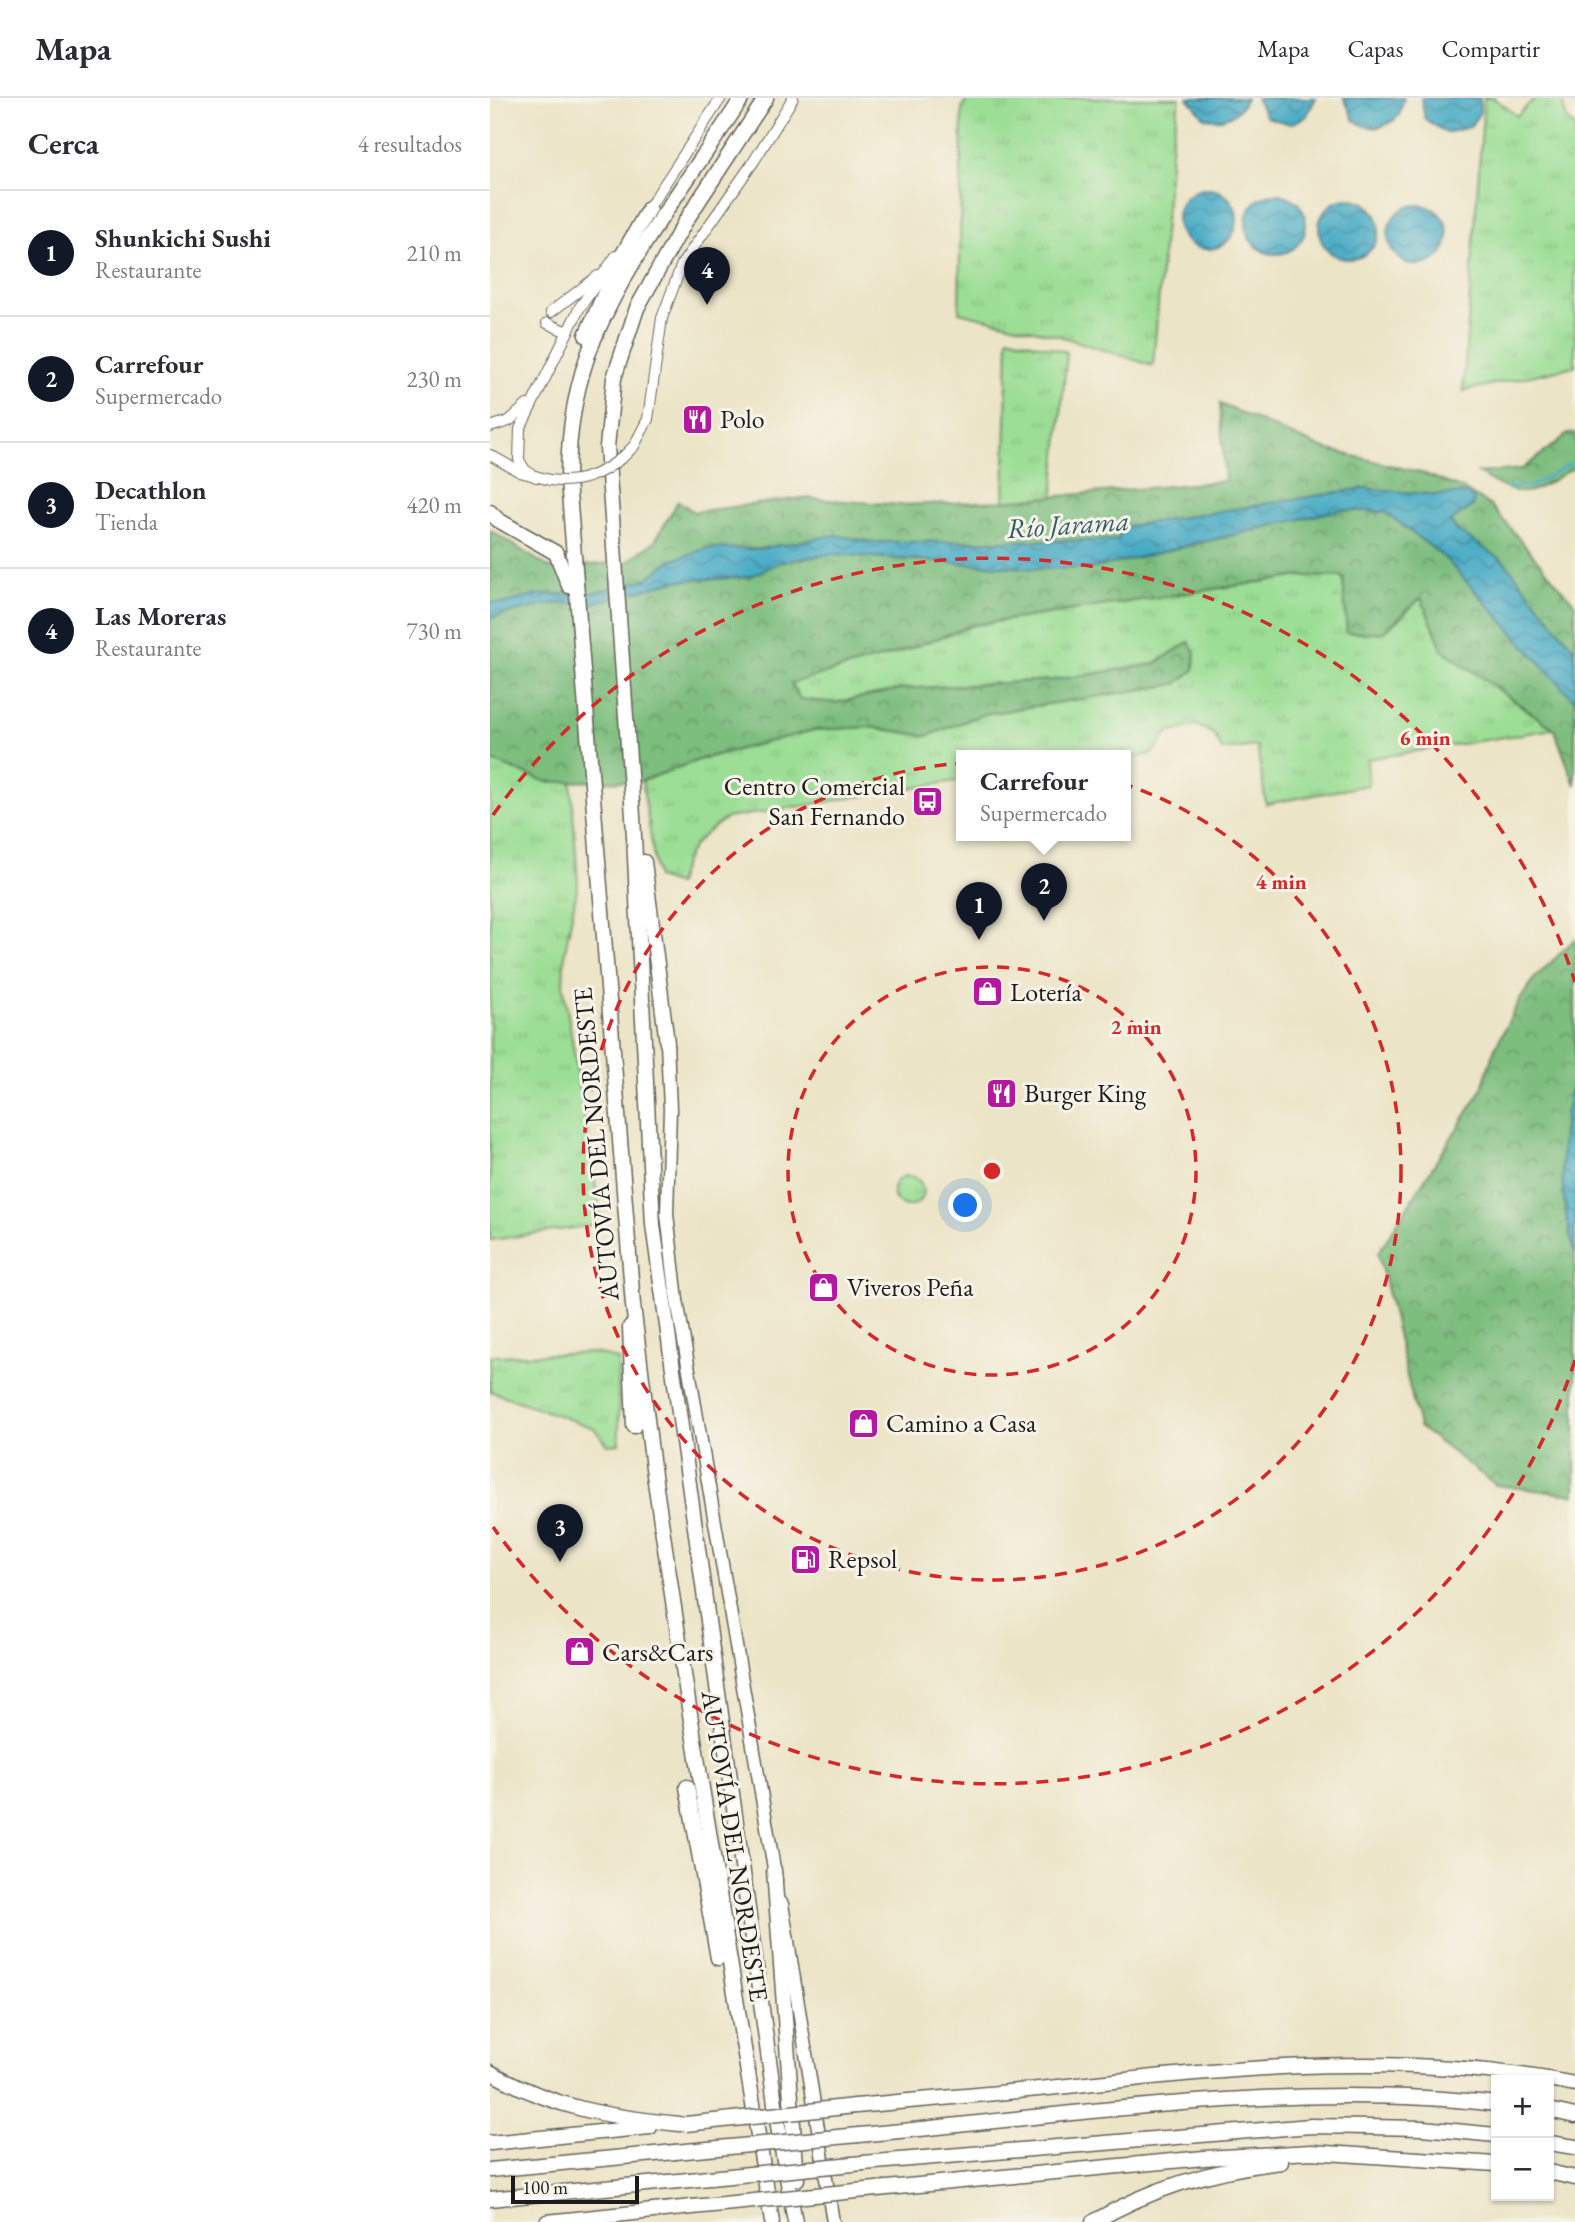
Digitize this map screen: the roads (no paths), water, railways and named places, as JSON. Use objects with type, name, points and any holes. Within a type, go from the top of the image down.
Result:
[{"type":"highway","points":[[572,421],[584,369],[610,304],[743,98]]},
{"type":"highway","name":"AUTOVÍA DEL NORDESTE","points":[[766,98],[654,273],[628,330],[614,378],[608,423],[608,495],[633,816],[653,1225],[779,2132],[795,2222]]},
{"type":"highway","points":[[567,558],[572,386],[585,339],[620,261],[649,208]]},
{"type":"highway","points":[[490,512],[498,520],[567,558]]},
{"type":"highway","name":"AUTOVÍA DEL NORDESTE","points":[[567,558],[578,621],[633,1305],[653,1468],[736,2015],[766,2186],[769,2222]]},
{"type":"highway","points":[[633,816],[644,864],[667,1043]]},
{"type":"highway","points":[[633,1305],[628,1335],[634,1426]]},
{"type":"highway","points":[[687,1787],[726,1993],[736,2015]]},
{"type":"highway","points":[[774,1870],[800,2222]]},
{"type":"highway","points":[[490,2143],[1196,2071],[1301,2064],[1424,2066],[1575,2084]]},
{"type":"highway","points":[[490,2072],[561,2105],[619,2118],[683,2124]]},
{"type":"highway","points":[[490,2170],[1199,2104],[1362,2096],[1491,2104]]},
{"type":"highway","points":[[1554,2111],[1575,2116]]},
{"type":"highway","points":[[490,2200],[863,2163],[1311,2126],[1423,2128],[1491,2135]]},
{"type":"highway","points":[[1554,2144],[1575,2147]]},
{"type":"highway","points":[[547,2222],[1249,2155],[1311,2152],[1491,2164]]},
{"type":"highway","points":[[1093,2222],[1165,2189],[1248,2165],[1311,2159],[1419,2157]]},
{"type":"highway","points":[[1554,2173],[1575,2178]]},
{"type":"main road","points":[[667,1043],[670,1109],[667,1214],[677,1300],[808,2056],[833,2222]]},
{"type":"street","points":[[536,477],[522,466],[517,451],[520,429],[567,332],[721,98]]},
{"type":"street","points":[[490,454],[520,472],[550,480],[572,481],[597,475],[634,446],[648,419],[655,349],[671,289],[682,264],[754,162],[793,98]]},
{"type":"street","points":[[551,312],[609,266]]},
{"type":"street","points":[[547,323],[567,332]]},
{"type":"street","points":[[490,427],[515,418],[537,394]]},
{"type":"water","points":[[1188,98],[1246,98],[1239,109],[1229,117],[1211,119],[1204,117]]},
{"type":"water","points":[[1256,98],[1316,98],[1306,117],[1290,124],[1266,117]]},
{"type":"water","points":[[1344,98],[1404,98],[1399,115],[1394,120],[1383,126],[1372,127],[1354,120]]},
{"type":"water","points":[[1421,98],[1480,98],[1480,112],[1470,127],[1446,133],[1425,119]]},
{"type":"water","points":[[1201,189],[1213,189],[1232,202],[1237,219],[1235,231],[1224,244],[1213,249],[1201,249],[1182,236],[1177,225],[1177,213],[1190,194]]},
{"type":"water","points":[[1270,194],[1282,194],[1301,207],[1306,224],[1304,236],[1293,249],[1282,254],[1270,254],[1251,241],[1246,230],[1246,218],[1259,199]]},
{"type":"water","points":[[1343,199],[1355,199],[1374,212],[1379,229],[1377,241],[1366,254],[1355,259],[1343,259],[1324,246],[1319,235],[1319,223],[1332,204]]},
{"type":"water","points":[[1412,205],[1424,205],[1443,218],[1448,235],[1446,247],[1435,260],[1424,265],[1412,265],[1393,252],[1388,241],[1388,229],[1401,210]]},
{"type":"water","points":[[1364,488],[1438,495],[1465,493],[1474,499],[1473,506],[1450,522],[1459,532],[1504,561],[1575,650],[1575,701],[1445,558],[1385,512],[1339,510],[1094,568],[1039,569],[832,554],[781,562],[749,577],[675,581],[594,603],[548,604],[490,618],[490,602],[502,604],[537,595],[593,593],[648,578],[671,560],[708,548],[759,549],[835,535],[873,542],[1118,540],[1122,527]]},
{"type":"water","points":[[1575,1075],[1575,1255],[1563,1188],[1562,1142]]},
{"type":"waterway","points":[[1506,488],[1532,486],[1575,461]]},
{"type":"place","name":"Las Moreras","points":[[707,305]]},
{"type":"place","name":"Polo","points":[[697,419]]},
{"type":"place","name":"Centro Comercial San Fernando","points":[[928,801]]},
{"type":"place","name":"Carrefour","points":[[1044,921]]},
{"type":"place","name":"Shunkichi Sushi","points":[[979,940]]},
{"type":"place","name":"Lotería","points":[[987,992]]},
{"type":"place","name":"Burger King","points":[[1001,1093]]},
{"type":"place","name":"Viveros Peña","points":[[824,1287]]},
{"type":"place","name":"Camino a Casa","points":[[863,1423]]},
{"type":"place","name":"Repsol","points":[[805,1559]]},
{"type":"place","name":"Decathlon","points":[[560,1562]]},
{"type":"place","name":"Cars&Cars","points":[[579,1652]]},
{"type":"water label","name":"Río Jarama","points":[[1068,524]]}]
